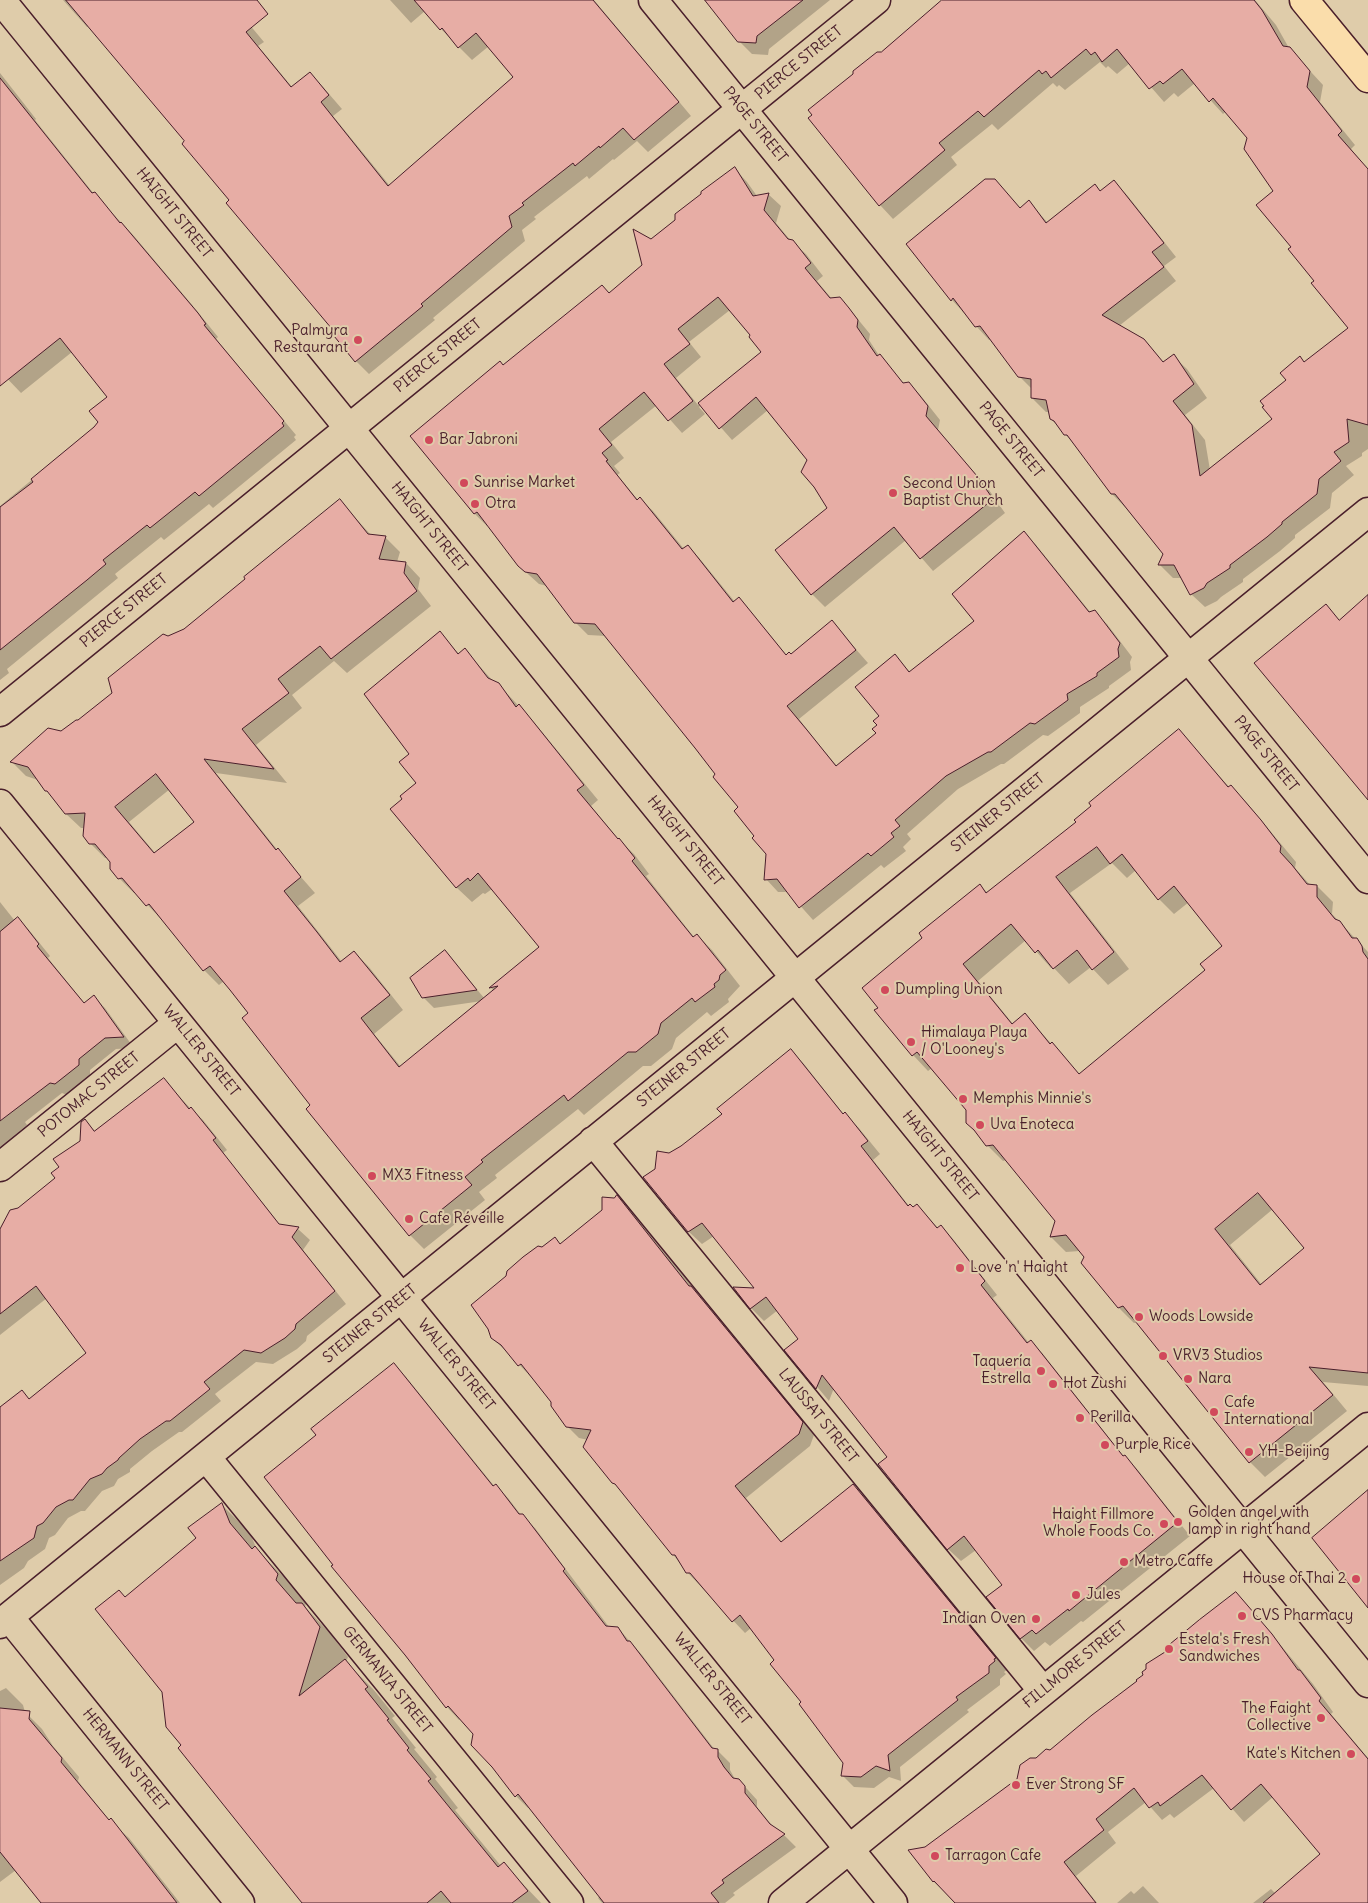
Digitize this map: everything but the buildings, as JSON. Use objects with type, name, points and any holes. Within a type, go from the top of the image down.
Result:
[{"type":"main road","points":[[1304,0],[1368,78]]},
{"type":"street","name":"HAIGHT STREET","points":[[1,0],[1368,1683]]},
{"type":"street","name":"PAGE STREET","points":[[653,0],[1368,879]]},
{"type":"street","name":"PIERCE STREET","points":[[0,712],[876,0]]},
{"type":"street","name":"STEINER STREET","points":[[5,1621],[1368,512]]},
{"type":"street","name":"WALLER STREET","points":[[0,804],[893,1903]]},
{"type":"street","name":"POTOMAC STREET","points":[[0,1166],[178,1023]]},
{"type":"street","name":"LAUSSAT STREET","points":[[593,1141],[1043,1691]]},
{"type":"street","name":"FILLMORE STREET","points":[[783,1903],[1368,1426]]},
{"type":"street","name":"GERMANIA STREET","points":[[206,1456],[569,1903]]},
{"type":"street","name":"HERMANN STREET","points":[[5,1621],[240,1903]]},
{"type":"place","name":"Palmyra Restaurant","points":[[358,340]]},
{"type":"place","name":"Bar Jabroni","points":[[429,440]]},
{"type":"place","name":"Sunrise Market","points":[[464,483]]},
{"type":"place","name":"Second Union Baptist Church","points":[[893,493]]},
{"type":"place","name":"Otra","points":[[475,504]]},
{"type":"place","name":"Dumpling Union","points":[[885,990]]},
{"type":"place","name":"Himalaya Playa / O'Looney's","points":[[911,1042]]},
{"type":"place","name":"Memphis Minnie's","points":[[963,1099]]},
{"type":"place","name":"Uva Enoteca","points":[[980,1125]]},
{"type":"place","name":"MX3 Fitness","points":[[372,1176]]},
{"type":"place","name":"Cafe Réveille","points":[[409,1219]]},
{"type":"place","name":"Love 'n' Haight","points":[[960,1268]]},
{"type":"place","name":"Woods Lowside","points":[[1139,1317]]},
{"type":"place","name":"VRV3 Studios","points":[[1163,1356]]},
{"type":"place","name":"Taquería Estrella","points":[[1041,1371]]},
{"type":"place","name":"Nara","points":[[1188,1379]]},
{"type":"place","name":"Hot Zushi","points":[[1053,1384]]},
{"type":"place","name":"Cafe International","points":[[1214,1412]]},
{"type":"place","name":"Perilla","points":[[1080,1418]]},
{"type":"place","name":"Purple Rice","points":[[1105,1445]]},
{"type":"place","name":"YH-Beijing","points":[[1249,1452]]},
{"type":"place","name":"Golden angel with lamp in right hand","points":[[1178,1522]]},
{"type":"place","name":"Haight Fillmore Whole Foods Co.","points":[[1164,1524]]},
{"type":"place","name":"Metro Caffe","points":[[1124,1562]]},
{"type":"place","name":"House of Thai 2","points":[[1356,1579]]},
{"type":"place","name":"Jules","points":[[1076,1595]]},
{"type":"place","name":"CVS Pharmacy","points":[[1242,1616]]},
{"type":"place","name":"Indian Oven","points":[[1036,1619]]},
{"type":"place","name":"Estela's Fresh Sandwiches","points":[[1169,1649]]},
{"type":"place","name":"The Faight Collective","points":[[1321,1718]]},
{"type":"place","name":"Kate's Kitchen","points":[[1351,1754]]},
{"type":"place","name":"Ever Strong SF","points":[[1016,1785]]},
{"type":"place","name":"Tarragon Cafe","points":[[935,1856]]}]
